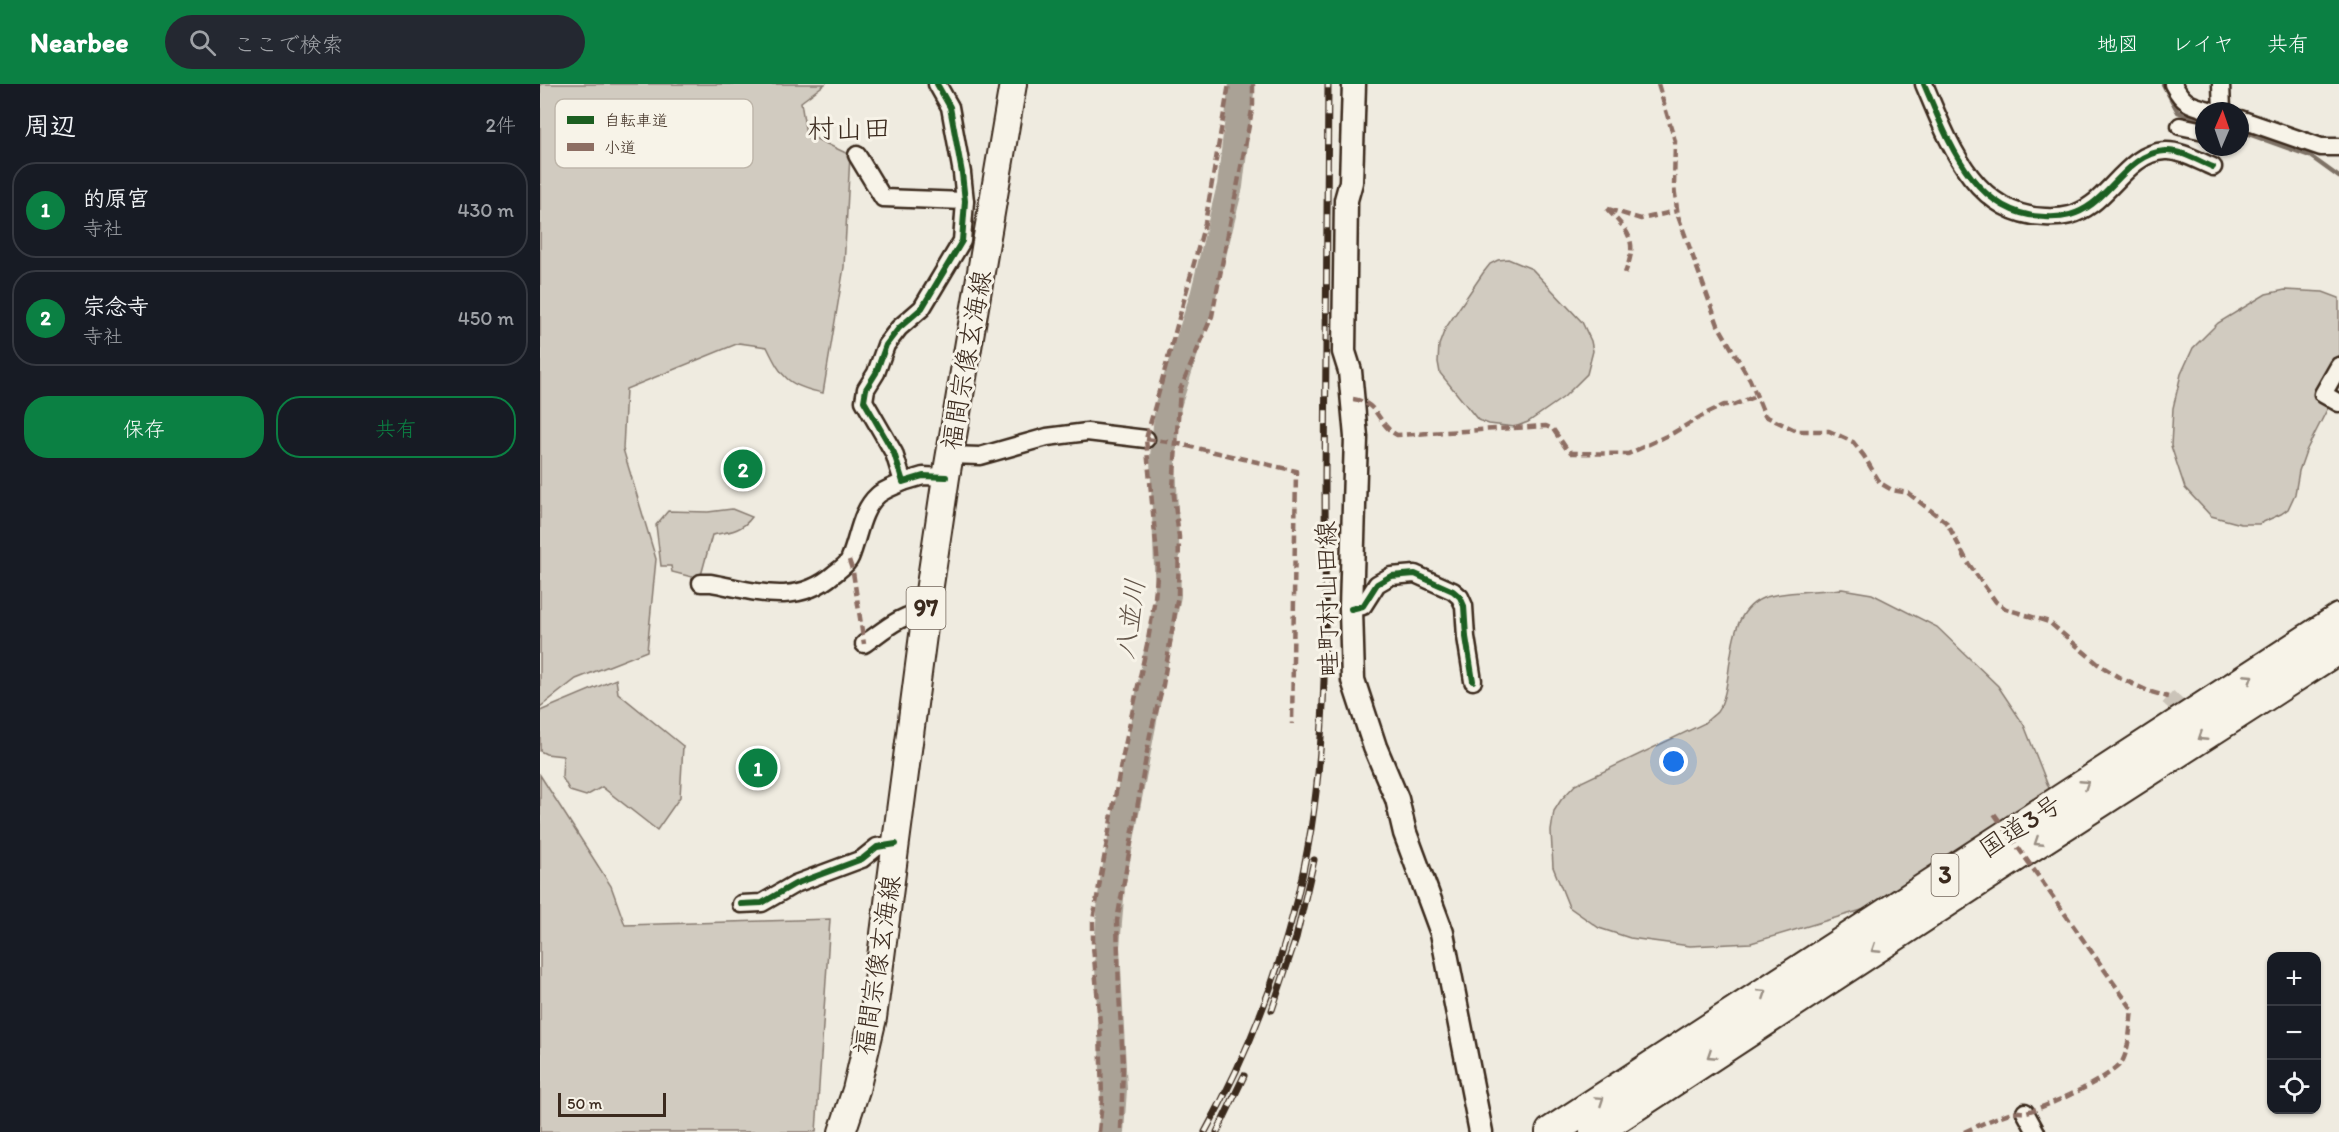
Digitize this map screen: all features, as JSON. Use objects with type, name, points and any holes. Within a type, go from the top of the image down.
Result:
[{"type":"highway","name":"国道3号","points":[[1551,1132],[2339,619]]},
{"type":"highway","name":"国道3号","points":[[1594,1132],[2339,648]]},
{"type":"main road","name":"福間宗像玄海線","points":[[842,1132],[856,1090],[873,1018],[926,612],[948,466],[977,223],[1012,84]]},
{"type":"main road","name":"畦町村山田線","points":[[1354,84],[1351,182],[1346,200],[1344,352],[1350,371],[1356,437],[1351,609],[1353,680],[1375,747],[1397,799],[1405,833],[1434,905],[1442,933],[1481,1132]]},
{"type":"street","points":[[903,482],[894,453],[867,409],[864,401],[866,389],[876,373],[886,345],[899,328],[922,308],[962,241],[977,223],[965,201],[950,107],[944,92],[937,84]]},
{"type":"street","points":[[1924,84],[1968,176],[1982,192],[1996,202],[2030,217],[2073,216],[2092,204],[2147,155],[2164,151],[2179,153],[2212,166]]},
{"type":"street","points":[[2173,84],[2179,96],[2188,104],[2195,106]]},
{"type":"street","points":[[2221,84],[2222,102]]},
{"type":"street","points":[[2249,122],[2322,147],[2339,147]]},
{"type":"street","points":[[2180,126],[2195,129]]},
{"type":"street","points":[[857,155],[883,198],[965,201]]},
{"type":"street","points":[[2339,366],[2324,394],[2339,403]]},
{"type":"street","points":[[701,583],[775,595],[795,594],[814,589],[849,561],[856,535],[867,511],[879,495],[903,482],[980,456],[1047,438],[1087,432],[1146,439]]},
{"type":"street","points":[[1351,609],[1364,606],[1377,584],[1391,576],[1416,574],[1453,591],[1460,597],[1464,606],[1473,681]]},
{"type":"street","points":[[864,644],[900,619],[914,613],[926,612]]},
{"type":"street","points":[[741,904],[762,903],[795,884],[862,859],[877,847],[896,844]]},
{"type":"street","points":[[2025,1112],[2036,1132]]},
{"type":"shaded area","points":[[540,84],[825,84],[801,102],[806,134],[850,155],[844,267],[823,393],[794,384],[787,379],[767,347],[739,343],[626,389],[623,449],[656,559],[647,651],[576,679],[540,707]]},
{"type":"shaded area","points":[[1508,259],[1532,269],[1582,322],[1593,351],[1587,374],[1564,397],[1528,422],[1515,427],[1489,424],[1478,420],[1440,373],[1438,362],[1439,345],[1445,329],[1483,273],[1490,264]]},
{"type":"shaded area","points":[[2285,290],[2323,292],[2339,298],[2339,386],[2306,451],[2299,471],[2295,494],[2288,509],[2259,524],[2241,524],[2211,516],[2185,488],[2171,446],[2173,408],[2181,374],[2193,348],[2218,323],[2266,294]]},
{"type":"shaded area","points":[[732,509],[752,517],[739,528],[712,535],[700,579],[672,572],[671,566],[661,566],[656,525],[668,511],[708,512]]},
{"type":"shaded area","points":[[1842,589],[1872,594],[1937,627],[1998,686],[2024,725],[2056,806],[1929,890],[1751,943],[1690,946],[1630,938],[1599,928],[1569,907],[1553,867],[1551,831],[1554,811],[1561,800],[1575,785],[1703,724],[1717,712],[1727,685],[1735,635],[1740,619],[1749,607],[1770,596]]},
{"type":"shaded area","points":[[616,679],[618,693],[683,746],[680,797],[657,830],[602,787],[586,796],[570,791],[562,777],[563,756],[540,751],[540,711]]},
{"type":"shaded area","points":[[540,775],[611,886],[625,925],[830,919],[816,1132],[540,1132]]},
{"type":"waterway","name":"八並川","points":[[1111,1132],[1114,1089],[1107,947],[1112,886],[1168,595],[1163,457],[1168,405],[1203,296],[1230,186],[1242,84]]},
{"type":"waterway","points":[[2163,84],[2178,112],[2195,117]]},
{"type":"waterway","points":[[2249,134],[2310,156],[2339,177]]},
{"type":"tunnel","points":[[2168,697],[2194,721]]},
{"type":"railway","points":[[1205,1132],[1257,1023],[1284,947],[1304,869],[1317,785],[1325,653],[1328,84]]},
{"type":"railway","points":[[1272,1010],[1296,938],[1314,860]]},
{"type":"railway","points":[[1217,1132],[1244,1076]]},
{"type":"marked path","points":[[1099,1132],[1102,1101],[1100,1024],[1093,920],[1121,764],[1148,640],[1158,566],[1146,439],[1205,223],[1229,84]]},
{"type":"marked path","points":[[1121,1129],[1123,1064],[1117,921],[1150,735],[1163,685],[1178,595],[1179,537],[1173,488],[1180,390],[1212,316],[1253,105],[1253,84]]},
{"type":"marked path","points":[[1658,84],[1675,141],[1674,187],[1678,216],[1718,325],[1750,380],[1765,416],[1797,431],[1829,431],[1853,442],[1880,483],[1892,490],[1908,493],[1947,523],[1968,563],[1996,602],[2006,609],[2049,622],[2098,664],[2120,678],[2168,697]]},
{"type":"marked path","points":[[1607,209],[1630,238],[1631,253],[1625,273]]},
{"type":"marked path","points":[[1608,209],[1641,219],[1677,211]]},
{"type":"marked path","points":[[1353,399],[1368,405],[1385,426],[1397,435],[1546,426],[1553,429],[1572,453],[1628,454],[1724,405],[1734,405],[1756,396]]},
{"type":"marked path","points":[[1146,439],[1175,443],[1296,471],[1292,724]]},
{"type":"marked path","points":[[849,560],[853,572],[864,644]]},
{"type":"marked path","points":[[1964,1132],[2012,1112],[2026,1112],[2048,1105],[2107,1075],[2123,1060],[2132,1009],[1993,812]]},
{"type":"cycle path","points":[[937,84],[950,107],[962,173],[965,201],[962,241],[922,308],[899,328],[886,345],[876,373],[866,389],[864,401],[894,453],[903,482],[923,476],[946,477]]},
{"type":"cycle path","points":[[1924,84],[1943,128],[1966,171],[1981,189],[1999,203],[2020,213],[2052,217],[2081,211],[2100,197],[2134,164],[2154,153],[2177,152],[2213,167]]},
{"type":"cycle path","points":[[1351,609],[1363,606],[1377,584],[1391,576],[1415,574],[1453,591],[1460,597],[1464,606],[1473,681]]},
{"type":"cycle path","points":[[741,904],[762,903],[795,884],[862,859],[877,847],[896,844]]},
{"type":"place","name":"宗念寺","points":[[743,469]]},
{"type":"place","name":"的原宮","points":[[758,768]]},
{"type":"district","name":"村山田","points":[[849,128]]}]
